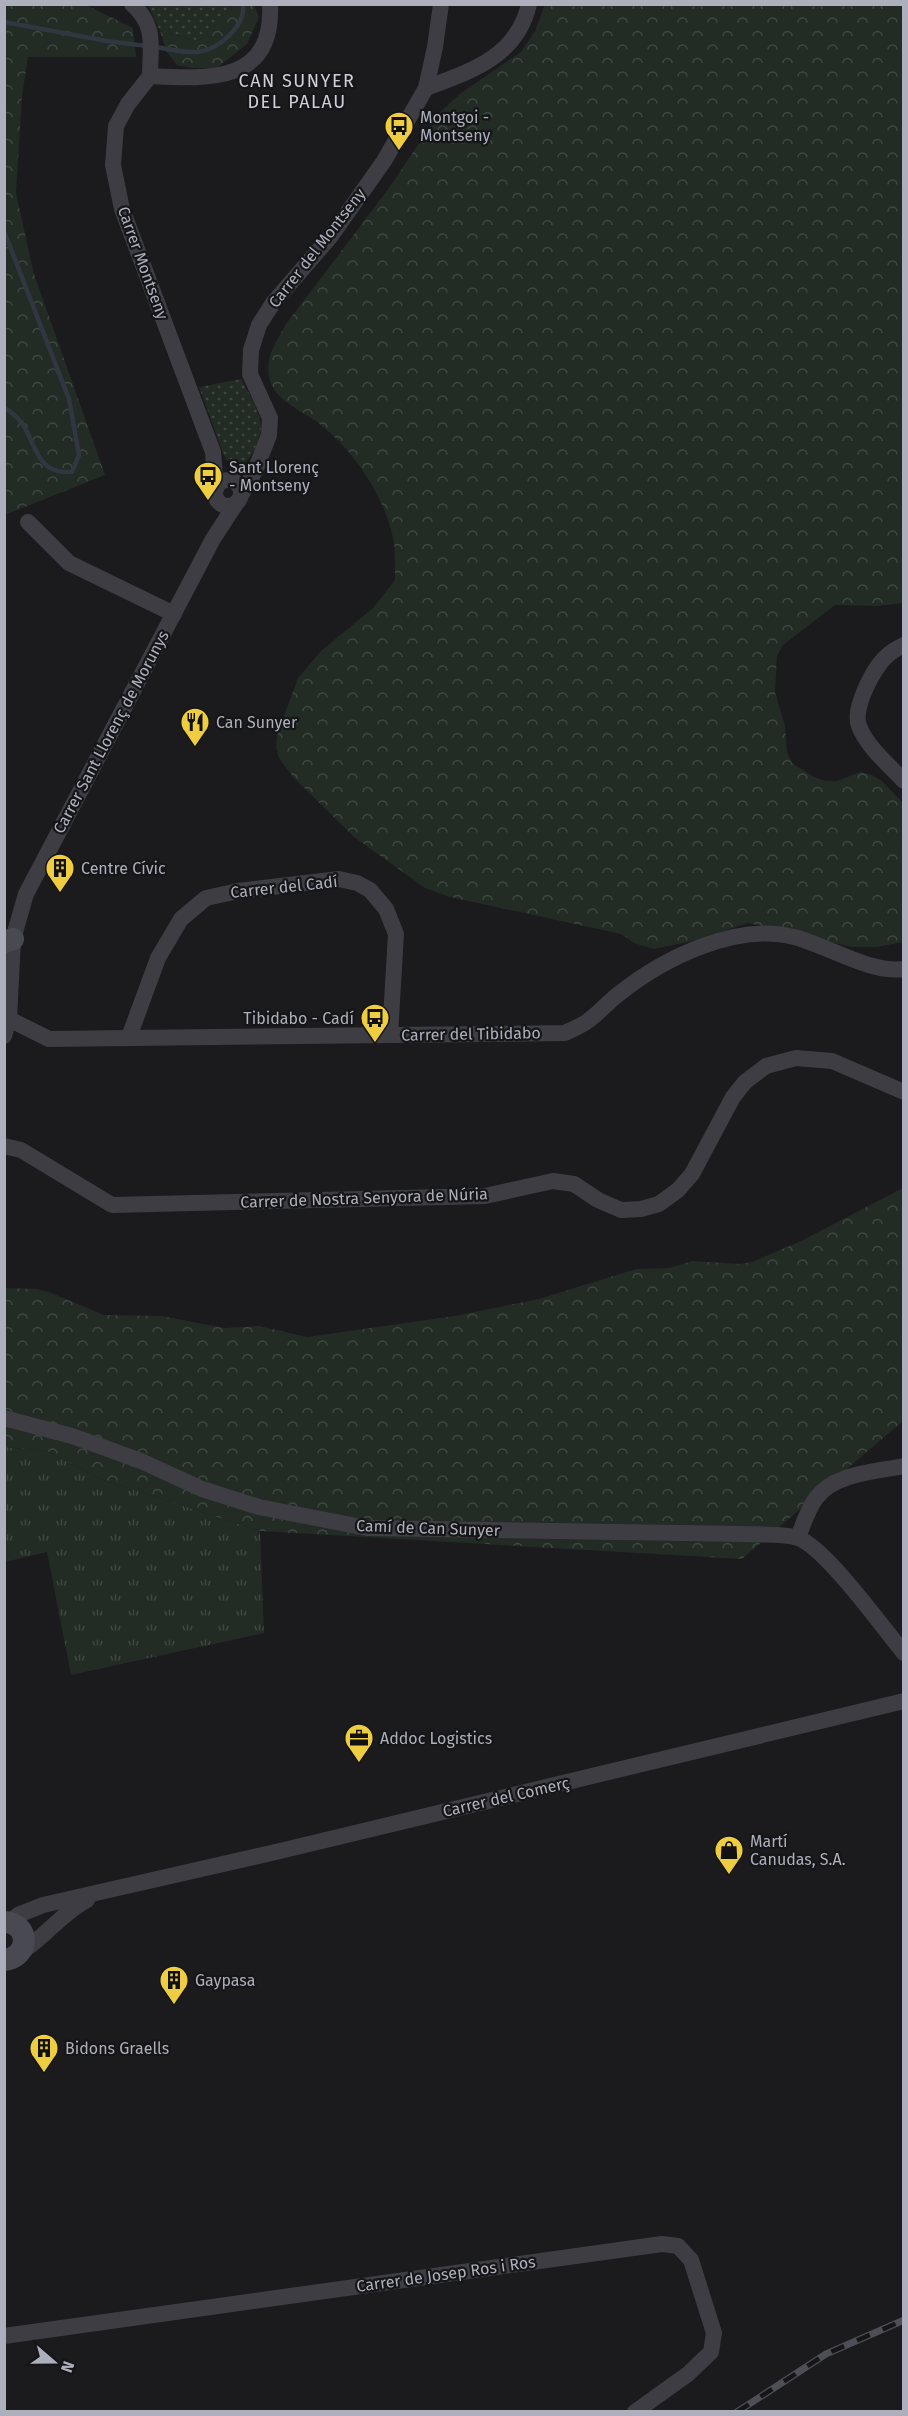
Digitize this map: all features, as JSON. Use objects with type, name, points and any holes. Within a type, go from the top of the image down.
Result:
[{"type":"street","points":[[132,4],[146,16],[151,36],[150,76],[195,79],[224,75],[248,66],[263,45],[271,23],[270,4]]},
{"type":"street","name":"Carrer del Montseny","points":[[257,462],[269,435],[270,418],[250,374],[251,350],[259,325],[273,303],[331,236],[384,160],[426,88],[441,4]]},
{"type":"street","points":[[426,88],[469,72],[513,42],[529,4]]},
{"type":"street","name":"Carrer Montseny","points":[[150,76],[128,104],[116,126],[112,165],[122,209],[213,452],[224,466],[220,489]]},
{"type":"street","points":[[220,489],[257,462]]},
{"type":"street","points":[[220,489],[225,506],[239,499],[255,471],[257,462]]},
{"type":"street","points":[[220,489],[237,483],[239,499]]},
{"type":"street","name":"Carrer Sant Llorenç de Morunys","points":[[213,539],[220,489]]},
{"type":"street","name":"Carrer Sant Llorenç de Morunys","points":[[4,1035],[9,1019],[9,941],[26,894],[213,539],[239,499]]},
{"type":"street","points":[[28,522],[69,563],[174,614]]},
{"type":"street","points":[[903,645],[886,656],[866,686],[856,716],[859,727],[868,741],[903,781]]},
{"type":"street","name":"Carrer del Cadí","points":[[129,1037],[158,958],[181,919],[206,898],[238,891],[339,879],[357,883],[370,890],[386,909],[396,934],[390,1035]]},
{"type":"street","name":"Carrer del Tibidabo","points":[[9,1019],[49,1039],[565,1033],[587,1022],[619,993],[656,967],[707,945],[740,936],[770,933],[795,937],[852,959],[895,970],[903,969]]},
{"type":"street","name":"Carrer de Nostra Senyora de Núria","points":[[4,1146],[21,1150],[112,1205],[484,1196],[553,1181],[574,1184],[598,1200],[621,1210],[641,1209],[659,1204],[678,1190],[692,1174],[733,1097],[745,1082],[766,1066],[796,1058],[832,1061],[903,1092]]},
{"type":"street","name":"Camí de Can Sunyer","points":[[4,1418],[92,1443],[141,1461],[202,1490],[259,1507],[367,1528],[743,1534],[798,1537]]},
{"type":"street","points":[[903,1466],[849,1477],[836,1482],[816,1497],[798,1537],[813,1546],[831,1564],[903,1653]]},
{"type":"street","name":"Carrer del Comerç","points":[[7,1922],[43,1905],[314,1843],[903,1701]]},
{"type":"street","name":"Carrer del Comerç","points":[[11,1961],[47,1933],[74,1906],[107,1890]]},
{"type":"street","name":"Carrer del Comerç","points":[[7,1922],[20,1928],[25,1945],[11,1961]]},
{"type":"street","name":"Carrer de Josep Ros i Ros","points":[[4,2336],[662,2244],[678,2246],[691,2260],[714,2333],[711,2352],[688,2374],[635,2412]]},
{"type":"green space","points":[[5,4],[86,5],[133,28],[136,57],[28,57],[22,96],[16,193],[34,274],[105,475],[5,515]]},
{"type":"green space","points":[[148,5],[229,5],[232,9],[216,29],[195,40],[160,31]]},
{"type":"green space","points":[[229,5],[254,5],[259,17],[247,44],[217,68],[192,68],[177,65],[167,52],[160,31],[195,40],[232,9]]},
{"type":"green space","points":[[545,5],[903,5],[903,603],[878,606],[835,605],[783,645],[777,656],[775,692],[785,726],[787,752],[792,763],[825,781],[837,781],[860,772],[872,775],[882,781],[903,803],[903,942],[877,947],[852,947],[748,923],[693,941],[654,949],[634,943],[623,935],[612,932],[450,897],[425,888],[354,837],[293,777],[279,758],[276,747],[277,735],[298,678],[321,651],[373,608],[395,580],[395,561],[394,543],[384,508],[366,475],[330,432],[285,400],[275,390],[268,367],[271,352],[286,324],[389,188],[440,112],[461,93],[521,52],[535,31]]},
{"type":"green space","points":[[241,379],[256,408],[261,426],[253,452],[242,464],[236,466],[229,462],[223,453],[199,387]]},
{"type":"green space","points":[[903,1188],[903,1421],[742,1559],[260,1531],[98,1478],[47,1451],[5,1447],[4,1288],[37,1289],[49,1292],[104,1315],[162,1316],[224,1328],[259,1326],[307,1337],[455,1316],[539,1299],[636,1269],[670,1268],[692,1261],[740,1264],[752,1262],[801,1241]]},
{"type":"green space","points":[[4,1447],[47,1451],[98,1478],[260,1531],[264,1633],[71,1675],[47,1552],[5,1562]]},
{"type":"waterway","points":[[155,47],[193,52],[214,47],[229,36],[235,28],[243,12],[243,4]]},
{"type":"waterway","points":[[4,22],[147,46]]},
{"type":"waterway","points":[[4,231],[69,399],[79,455],[72,472],[60,471],[44,463],[22,423],[4,407]]},
{"type":"railway","points":[[737,2412],[826,2354],[904,2320]]},
{"type":"place","name":"Montgoi - Montseny","points":[[399,152]]},
{"type":"place","name":"Sant Llorenç - Montseny","points":[[208,502]]},
{"type":"place","name":"Can Sunyer","points":[[195,748]]},
{"type":"place","name":"Centre Cívic","points":[[60,894]]},
{"type":"place","name":"Tibidabo - Cadí","points":[[375,1044]]},
{"type":"place","name":"Addoc Logistics","points":[[359,1764]]},
{"type":"place","name":"Martí Canudas, S.A.","points":[[729,1876]]},
{"type":"place","name":"Gaypasa","points":[[174,2006]]},
{"type":"place","name":"Bidons Graells","points":[[44,2074]]},
{"type":"district","name":"CAN SUNYER DEL PALAU","points":[[297,91]]}]
